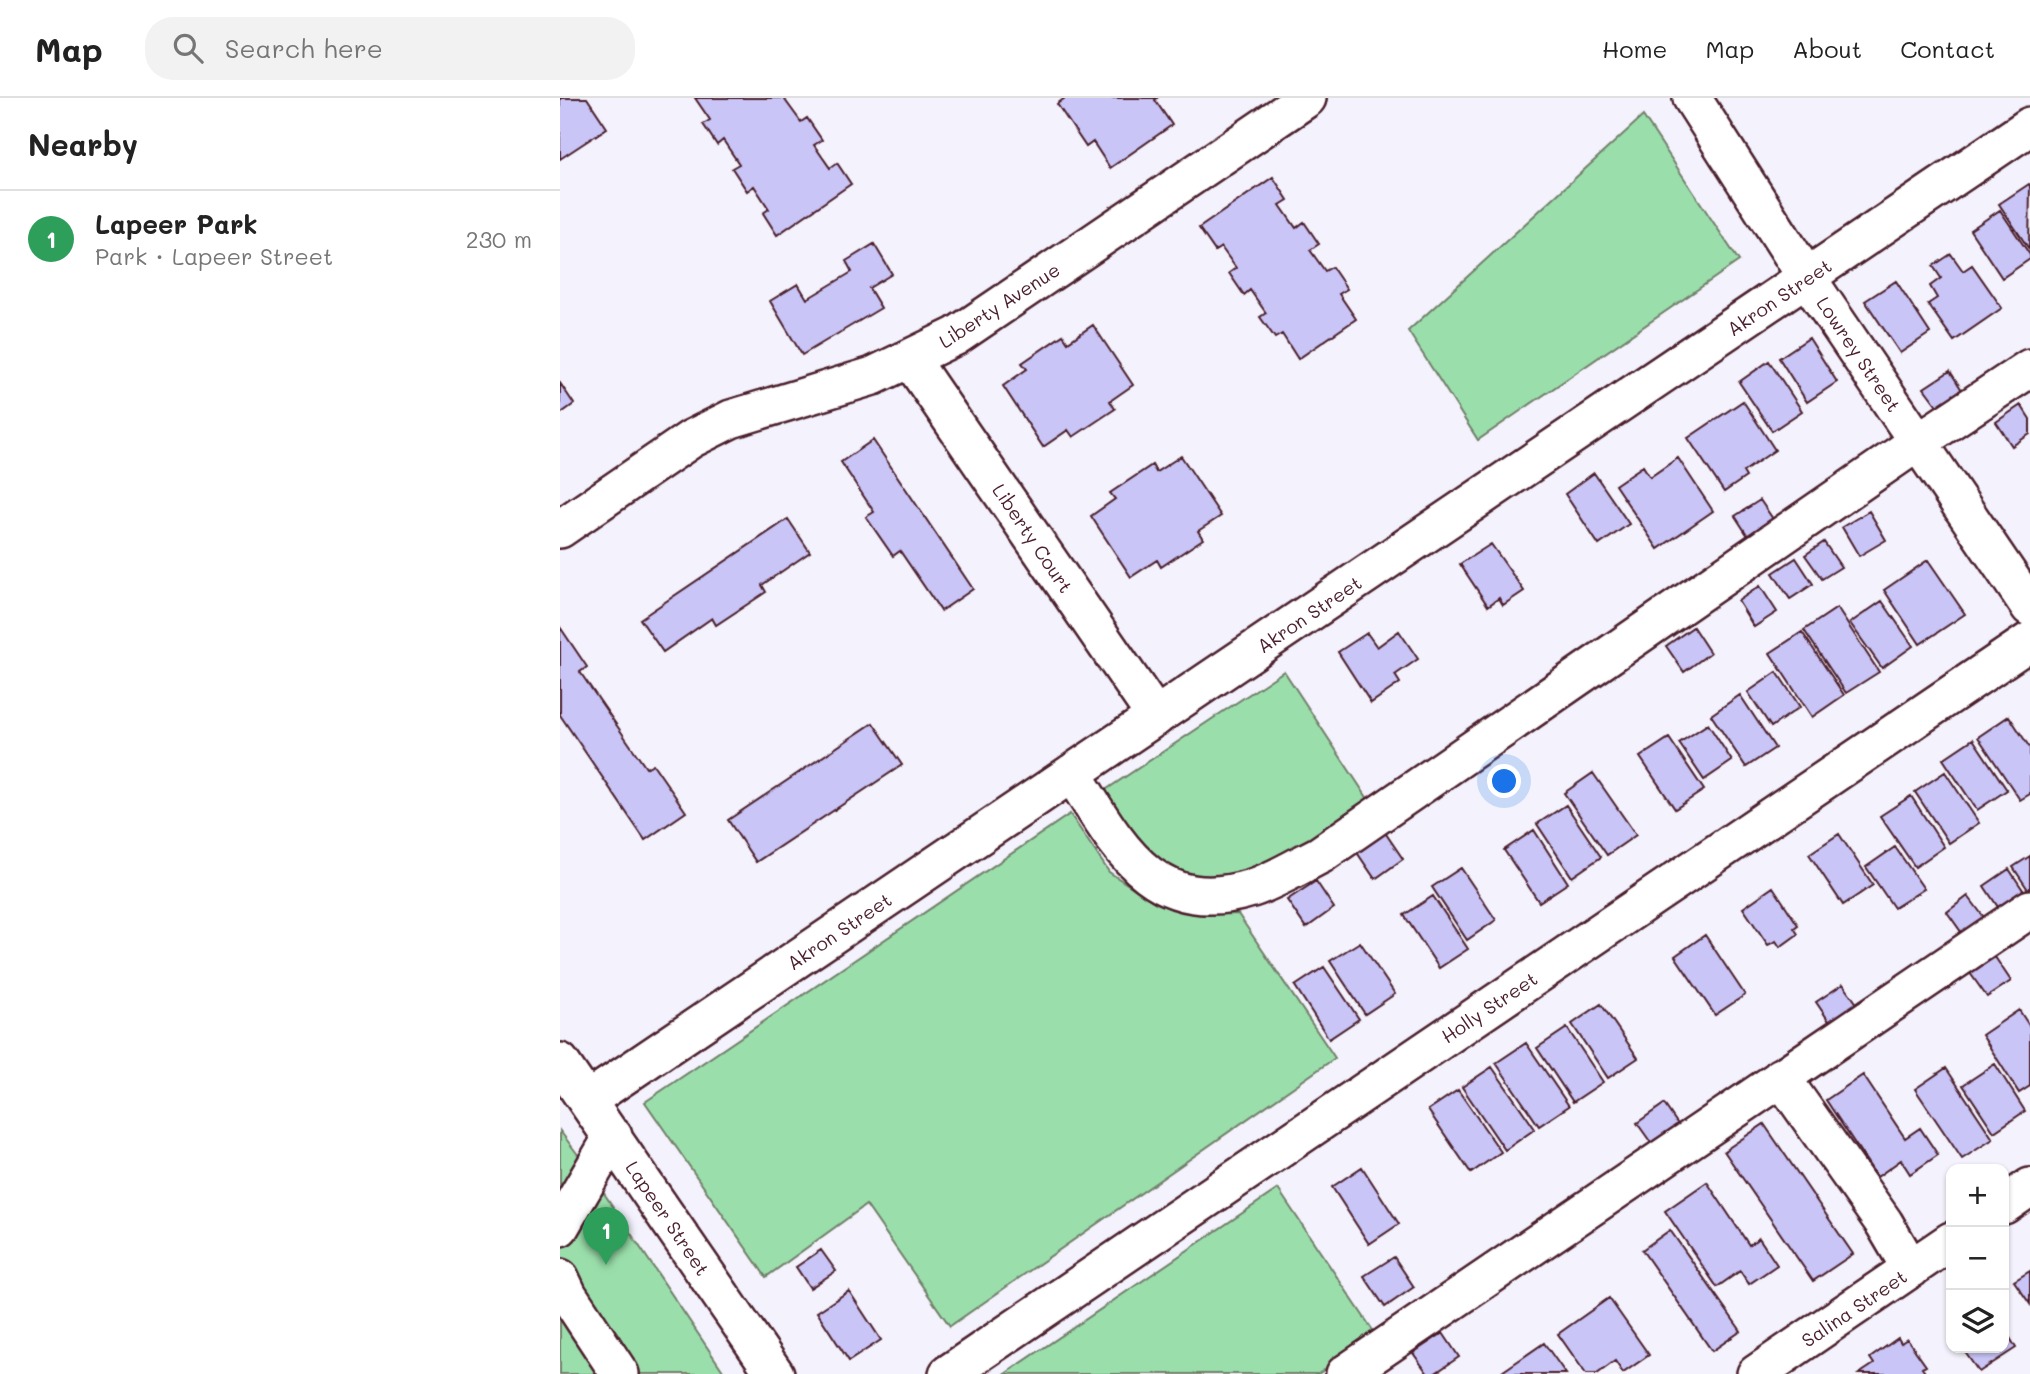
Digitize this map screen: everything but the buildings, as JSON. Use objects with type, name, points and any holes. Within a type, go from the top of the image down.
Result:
[{"type":"street","name":"Liberty Avenue","points":[[560,529],[691,439],[731,419],[873,376],[956,336],[1307,98]]},
{"type":"street","name":"Lowrey Street","points":[[1692,98],[1807,278],[2030,607]]},
{"type":"street","name":"Akron Street","points":[[588,1100],[2030,126]]},
{"type":"street","name":"Liberty Court","points":[[910,359],[1156,717]]},
{"type":"street","points":[[1072,773],[1117,844],[1129,858],[1157,881],[1191,893],[1212,895],[1255,887],[1320,855],[1918,442],[2030,368]]},
{"type":"street","name":"Holly Street","points":[[948,1374],[2030,640]]},
{"type":"street","points":[[1345,1374],[2030,909]]},
{"type":"street","name":"Lapeer Street","points":[[560,1062],[775,1374]]},
{"type":"street","points":[[1781,1077],[1884,1223],[1911,1269]]},
{"type":"street","points":[[560,1227],[613,1136]]},
{"type":"street","points":[[2009,1202],[2030,1187]]},
{"type":"street","name":"Salina Street","points":[[1756,1374],[1946,1244]]},
{"type":"street","points":[[560,1278],[568,1296],[620,1374]]},
{"type":"green space","points":[[1643,116],[1739,261],[1478,440],[1408,331]]},
{"type":"green space","points":[[1284,671],[1370,802],[1272,865],[1228,880],[1191,879],[1159,866],[1098,795]]},
{"type":"green space","points":[[1070,814],[1109,872],[1156,903],[1202,915],[1238,914],[1335,1058],[950,1326],[866,1205],[766,1277],[645,1102]]},
{"type":"green space","points":[[560,1131],[579,1156],[725,1374],[560,1374]]},
{"type":"green space","points":[[1278,1189],[1376,1335],[1318,1374],[1005,1374]]},
{"type":"place","name":"Lapeer Park","points":[[606,1265]]}]
